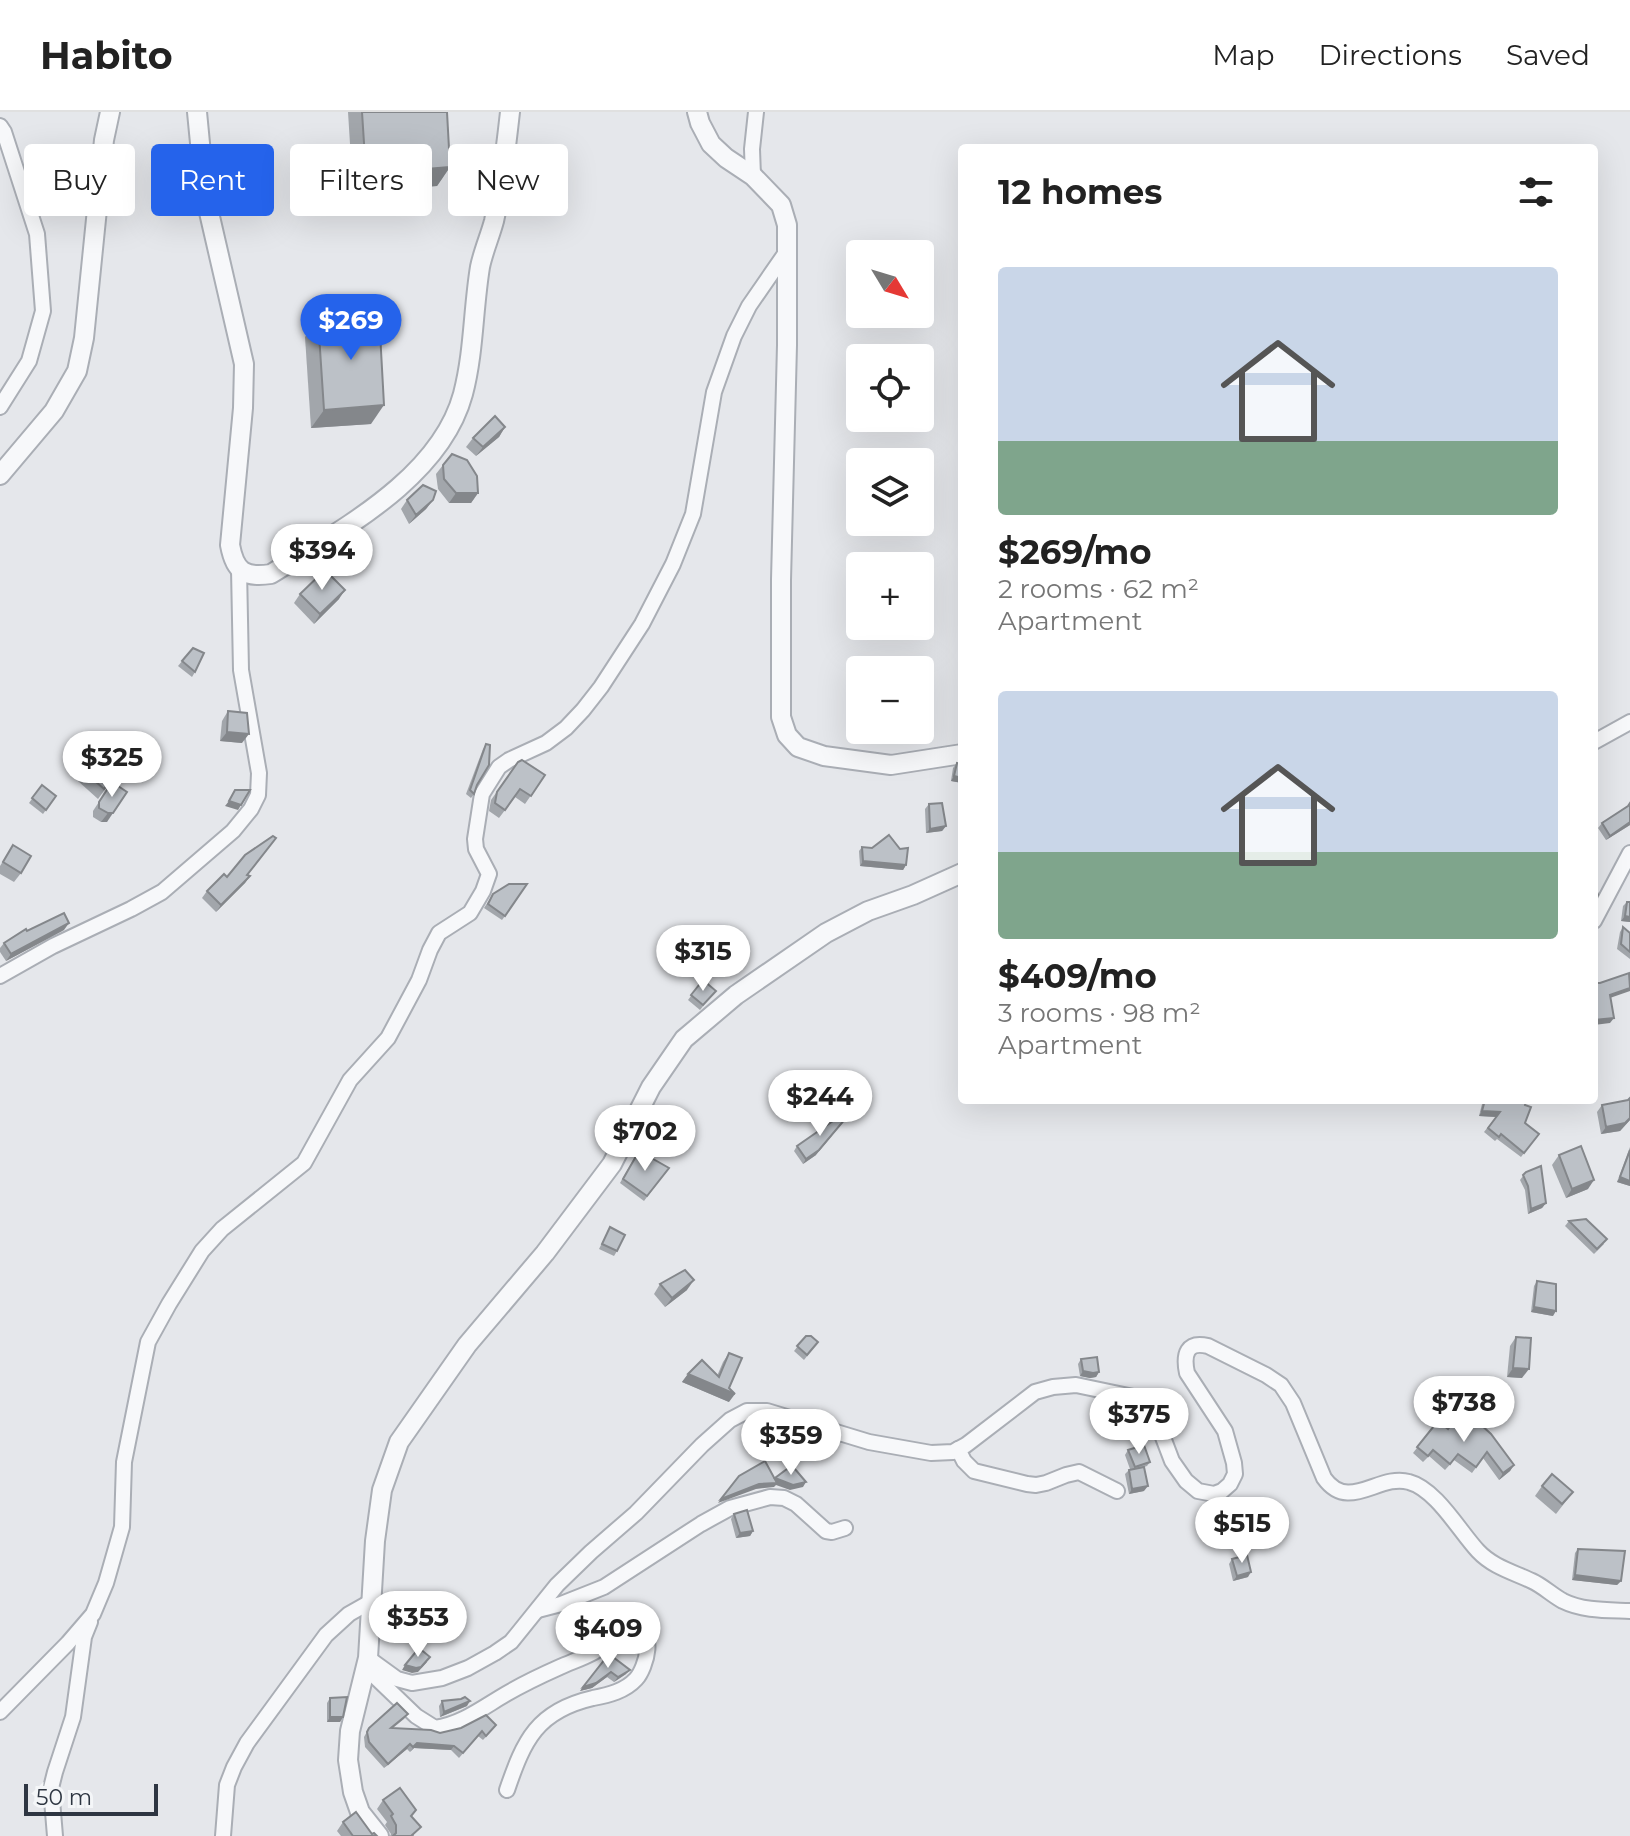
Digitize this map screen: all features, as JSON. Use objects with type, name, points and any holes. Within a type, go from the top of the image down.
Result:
[{"type":"street","points":[[0,475],[54,411],[77,371],[84,338],[104,140],[110,112]]},
{"type":"street","points":[[197,112],[205,195],[244,364],[230,545],[233,561],[239,569],[258,576],[271,574],[382,502],[417,469],[447,432],[462,397],[472,348],[480,267],[502,182],[510,112]]},
{"type":"street","points":[[697,112],[711,144],[753,176],[781,205],[787,225],[781,656],[781,717],[787,735],[798,747],[824,756],[891,765],[958,755]]},
{"type":"street","points":[[753,176],[756,112]]},
{"type":"street","points":[[0,126],[37,234],[43,311],[29,361],[0,407]]},
{"type":"street","points":[[55,1836],[51,1788],[73,1717],[84,1637],[106,1583],[122,1527],[124,1462],[148,1342],[202,1251],[222,1229],[304,1163],[350,1080],[388,1038],[419,980],[439,933],[470,913],[489,874],[476,849],[475,839],[482,794],[491,777],[509,760],[546,743],[566,728],[601,687],[642,624],[673,564],[693,514],[714,392],[734,336],[749,306],[787,251]]},
{"type":"street","points":[[0,976],[162,892],[233,831],[251,809],[258,795],[259,773],[241,670],[239,569]]},
{"type":"street","points":[[1598,740],[1630,722]]},
{"type":"street","points":[[1598,913],[1630,853]]},
{"type":"street","points":[[379,1836],[360,1812],[348,1760],[350,1731],[367,1663],[375,1541],[382,1490],[399,1442],[467,1345],[545,1253],[612,1164],[651,1087],[684,1039],[736,995],[826,933],[868,911],[958,875]]},
{"type":"street","points":[[367,1663],[397,1679],[412,1683],[442,1678],[468,1668],[511,1642],[557,1585],[636,1513],[702,1445],[730,1420],[747,1411],[767,1411],[869,1442],[931,1453],[953,1452],[1035,1392],[1076,1385],[1143,1399],[1153,1411],[1172,1461],[1186,1481],[1204,1493],[1222,1491],[1235,1474],[1225,1431],[1187,1373],[1185,1363],[1191,1347],[1199,1344],[1281,1385],[1293,1403],[1324,1478],[1337,1491],[1349,1493],[1396,1481],[1409,1482],[1426,1491],[1490,1563],[1536,1582],[1567,1603],[1594,1609],[1630,1611]]},
{"type":"street","points":[[958,1449],[970,1468],[987,1474],[1036,1485],[1079,1472],[1117,1491]]},
{"type":"street","points":[[537,1610],[604,1587],[730,1508],[770,1497],[784,1498],[796,1504],[826,1531],[845,1528]]},
{"type":"street","points":[[223,1836],[227,1785],[247,1743],[326,1635],[349,1614],[372,1601]]},
{"type":"street","points":[[0,1712],[93,1614]]},
{"type":"street","points":[[367,1663],[416,1716],[435,1728],[478,1713],[505,1695],[629,1632],[637,1631],[644,1635],[648,1654],[637,1678],[613,1693],[570,1705],[545,1719],[529,1738],[507,1790]]},
{"type":"building","points":[[362,112],[447,112],[448,167],[432,168],[432,144],[364,144]]},
{"type":"building","points":[[379,314],[384,405],[324,410],[318,319]]},
{"type":"building","points":[[495,416],[505,427],[483,447],[473,438]]},
{"type":"building","points":[[452,454],[467,460],[477,476],[478,493],[456,493],[444,479],[443,465]]},
{"type":"building","points":[[423,485],[436,491],[433,500],[416,515],[407,500]]},
{"type":"building","points":[[325,570],[345,590],[320,614],[300,594]]},
{"type":"building","points":[[193,648],[204,653],[195,672],[182,661]]},
{"type":"building","points":[[228,711],[247,713],[249,734],[227,732]]},
{"type":"building","points":[[486,744],[490,745],[489,765],[474,794],[470,790]]},
{"type":"building","points":[[94,759],[114,777],[104,789],[85,772]]},
{"type":"building","points":[[522,760],[545,775],[531,796],[520,789],[505,810],[495,803],[497,792]]},
{"type":"building","points":[[112,782],[127,792],[113,813],[108,813],[99,808],[99,802]]},
{"type":"building","points":[[42,785],[56,796],[46,810],[32,798]]},
{"type":"building","points":[[235,790],[250,790],[241,805],[229,801]]},
{"type":"building","points":[[942,803],[946,826],[930,829],[929,804]]},
{"type":"building","points":[[1630,803],[1630,822],[1610,836],[1602,823]]},
{"type":"building","points":[[889,835],[900,849],[908,848],[906,865],[863,861],[862,847],[872,848]]},
{"type":"building","points":[[273,836],[276,838],[247,875],[250,876],[221,905],[207,891],[224,874],[227,877],[245,855]]},
{"type":"building","points":[[13,845],[31,856],[21,873],[3,862]]},
{"type":"building","points":[[509,884],[527,884],[505,916],[488,904],[493,894]]},
{"type":"building","points":[[1627,902],[1630,902],[1630,917],[1625,916]]},
{"type":"building","points":[[64,913],[69,923],[11,954],[4,943],[26,929]]},
{"type":"building","points":[[1623,927],[1630,933],[1630,952],[1621,944]]},
{"type":"building","points":[[1629,973],[1630,988],[1610,995],[1614,1018],[1598,1020],[1600,983]]},
{"type":"building","points":[[703,980],[716,991],[703,1005],[691,995]]},
{"type":"building","points":[[1630,1098],[1630,1118],[1625,1123],[1606,1127],[1602,1105]]},
{"type":"building","points":[[1484,1104],[1525,1104],[1531,1107],[1525,1123],[1539,1134],[1524,1153],[1501,1134],[1499,1137],[1488,1128],[1500,1112],[1482,1111]]},
{"type":"building","points":[[843,1114],[846,1118],[819,1150],[806,1159],[797,1146]]},
{"type":"building","points":[[1581,1146],[1594,1180],[1572,1189],[1559,1155]]},
{"type":"building","points":[[1630,1150],[1630,1181],[1620,1177]]},
{"type":"building","points":[[639,1151],[669,1168],[647,1196],[623,1179]]},
{"type":"building","points":[[1541,1166],[1546,1203],[1531,1209],[1523,1175]]},
{"type":"building","points":[[1586,1219],[1607,1239],[1597,1249],[1569,1221]]},
{"type":"building","points":[[610,1227],[625,1235],[617,1251],[602,1244]]},
{"type":"building","points":[[685,1270],[694,1280],[672,1298],[660,1284]]},
{"type":"building","points":[[1537,1281],[1556,1284],[1556,1311],[1534,1307]]},
{"type":"building","points":[[806,1336],[818,1342],[807,1355],[797,1346]]},
{"type":"building","points":[[1516,1337],[1531,1338],[1529,1369],[1513,1368]]},
{"type":"building","points":[[729,1353],[742,1358],[729,1388],[735,1394],[688,1374],[702,1360],[719,1377]]},
{"type":"building","points":[[1097,1357],[1099,1372],[1083,1371],[1081,1359]]},
{"type":"building","points":[[1459,1414],[1475,1427],[1479,1423],[1491,1434],[1514,1465],[1503,1473],[1487,1452],[1476,1467],[1458,1454],[1450,1464],[1433,1450],[1428,1456],[1417,1447],[1438,1421],[1448,1429]]},
{"type":"building","points":[[1144,1445],[1150,1462],[1135,1467],[1128,1450]]},
{"type":"building","points":[[765,1461],[777,1483],[759,1484],[721,1499],[739,1476]]},
{"type":"building","points":[[1144,1467],[1148,1486],[1132,1489],[1129,1470]]},
{"type":"building","points":[[787,1469],[795,1469],[806,1482],[793,1485],[775,1478]]},
{"type":"building","points":[[1552,1474],[1573,1492],[1562,1504],[1542,1486]]},
{"type":"building","points":[[747,1510],[753,1531],[740,1533],[734,1514]]},
{"type":"building","points":[[1578,1549],[1625,1551],[1621,1581],[1575,1575]]},
{"type":"building","points":[[1247,1555],[1251,1572],[1237,1576],[1232,1559]]},
{"type":"building","points":[[419,1648],[430,1657],[421,1667],[405,1665]]},
{"type":"building","points":[[609,1654],[630,1670],[618,1677],[611,1672],[596,1683],[583,1687]]},
{"type":"building","points":[[347,1697],[343,1717],[330,1717],[330,1698]]},
{"type":"building","points":[[465,1697],[470,1701],[444,1712],[442,1701]]},
{"type":"building","points":[[397,1703],[408,1714],[391,1728],[440,1733],[461,1728],[486,1715],[496,1725],[486,1736],[482,1731],[463,1753],[454,1746],[417,1743],[413,1747],[410,1744],[388,1764],[369,1742],[367,1732]]},
{"type":"building","points":[[400,1788],[416,1810],[411,1816],[421,1827],[411,1836],[393,1836],[396,1825],[391,1816],[393,1814],[383,1800]]},
{"type":"building","points":[[356,1812],[372,1834],[377,1836],[353,1836],[343,1822]]}]
